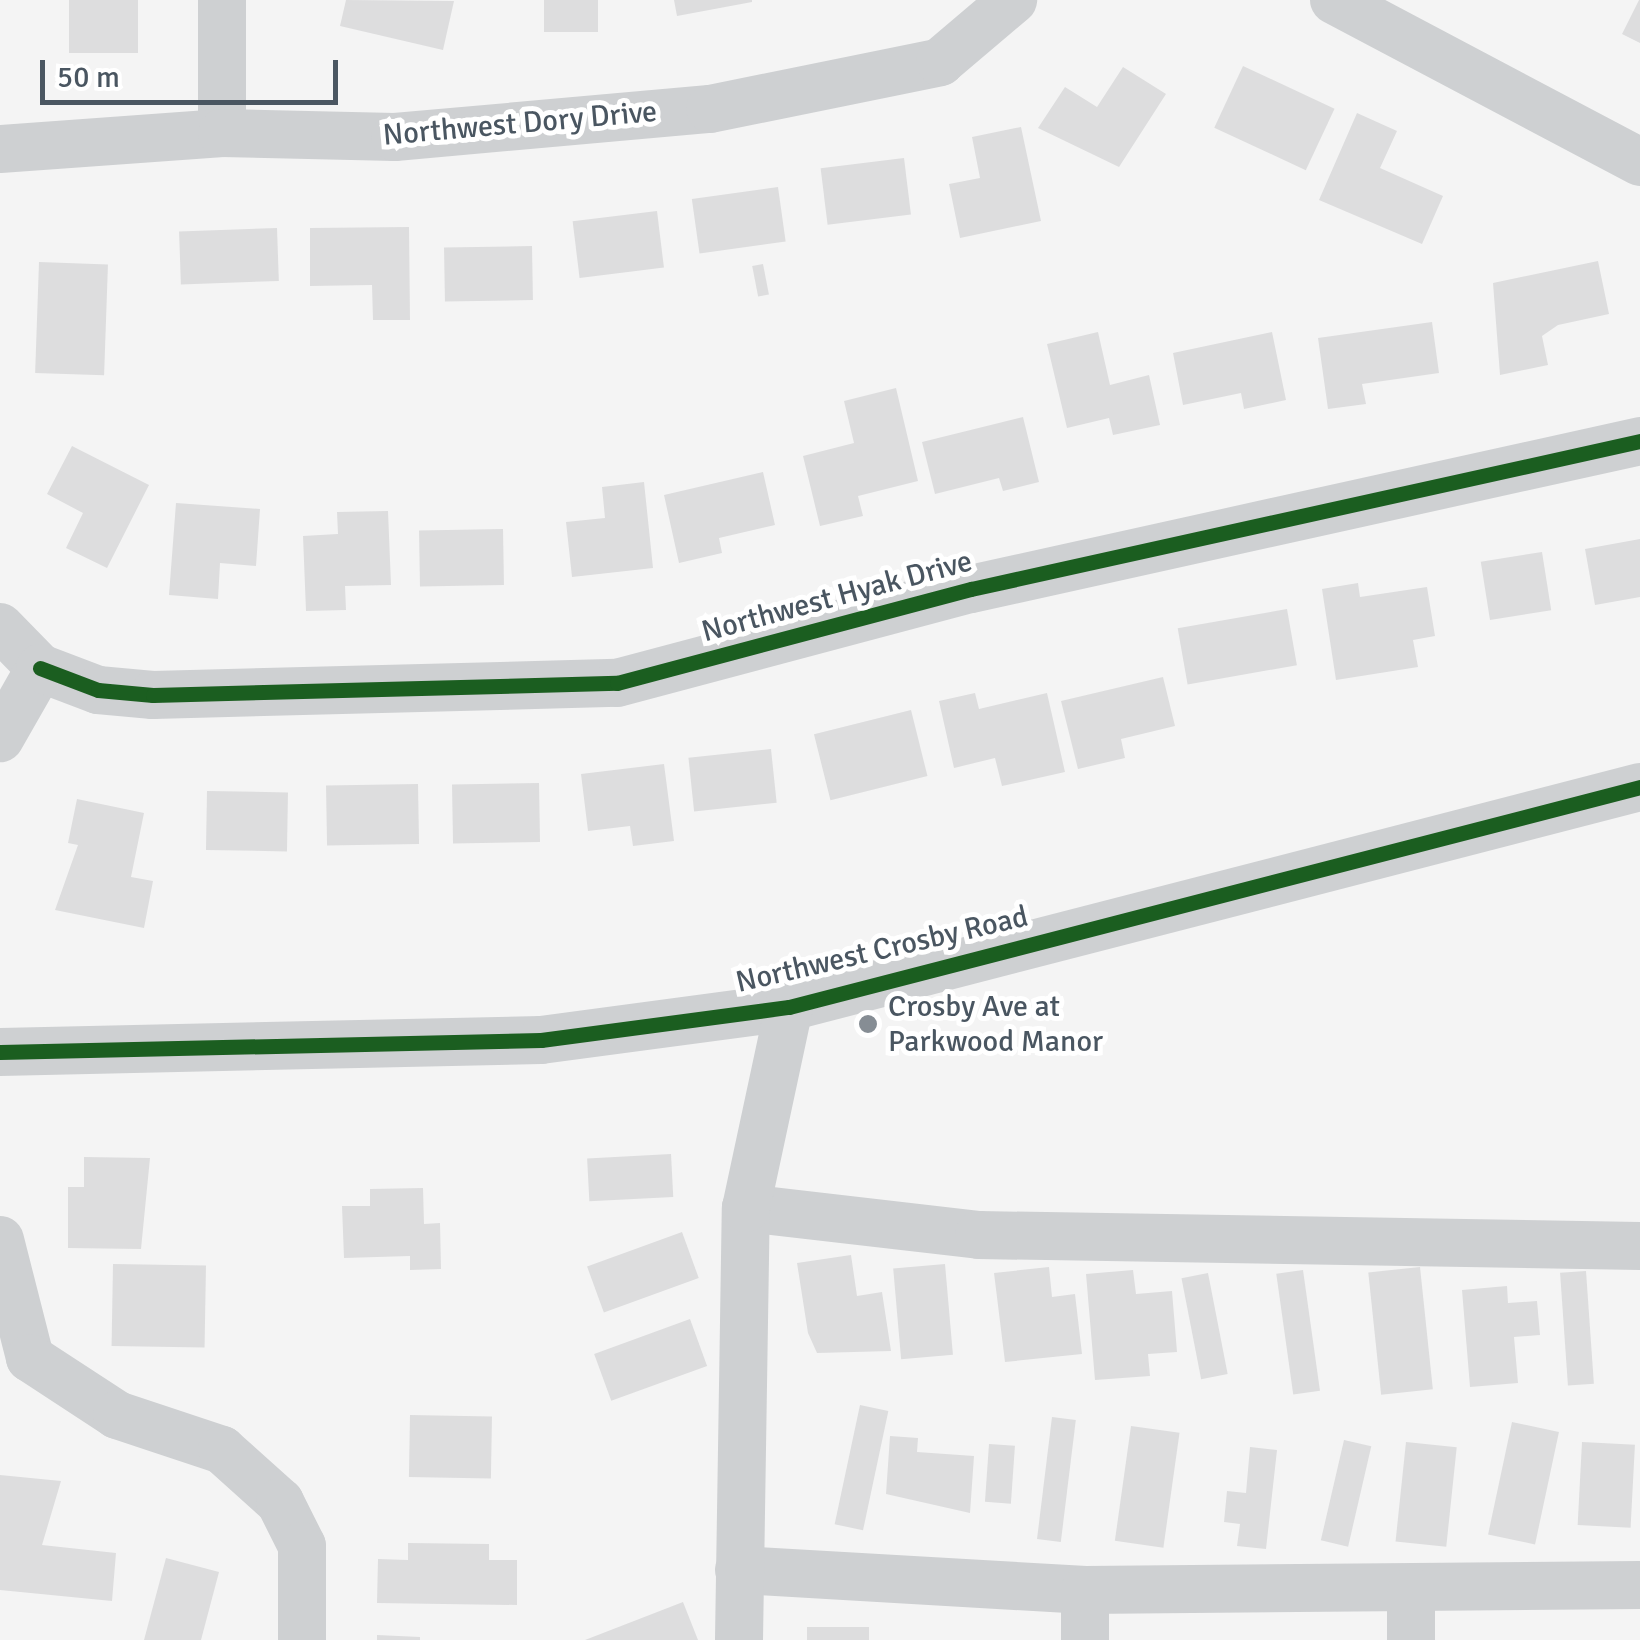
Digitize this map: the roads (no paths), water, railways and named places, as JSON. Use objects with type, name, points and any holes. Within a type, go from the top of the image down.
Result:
[{"type":"street","points":[[222,0],[222,134]]},
{"type":"street","name":"Northwest Dory Drive","points":[[0,148],[222,134],[396,137],[728,106],[940,62],[1013,0]]},
{"type":"street","points":[[1334,0],[1399,15],[1640,162]]},
{"type":"street","name":"Northwest Hyak Drive","points":[[40,668],[98,690],[152,695],[617,683],[990,585],[1640,441]]},
{"type":"street","points":[[0,627],[40,668],[0,738]]},
{"type":"street","name":"Northwest Crosby Road","points":[[0,1052],[541,1040],[788,1007],[1640,787]]},
{"type":"street","points":[[739,1640],[746,1208],[788,1007]]},
{"type":"street","points":[[746,1208],[978,1235],[1640,1246]]},
{"type":"street","points":[[0,1240],[30,1358],[117,1414],[222,1450],[280,1502],[302,1546],[302,1640]]},
{"type":"street","points":[[739,1570],[1085,1590],[1412,1592],[1640,1585]]},
{"type":"street","points":[[1084,1640],[1085,1590]]},
{"type":"street","points":[[1412,1592],[1412,1640]]},
{"type":"place","name":"Crosby Ave at Parkwood Manor","points":[[868,1024]]}]
